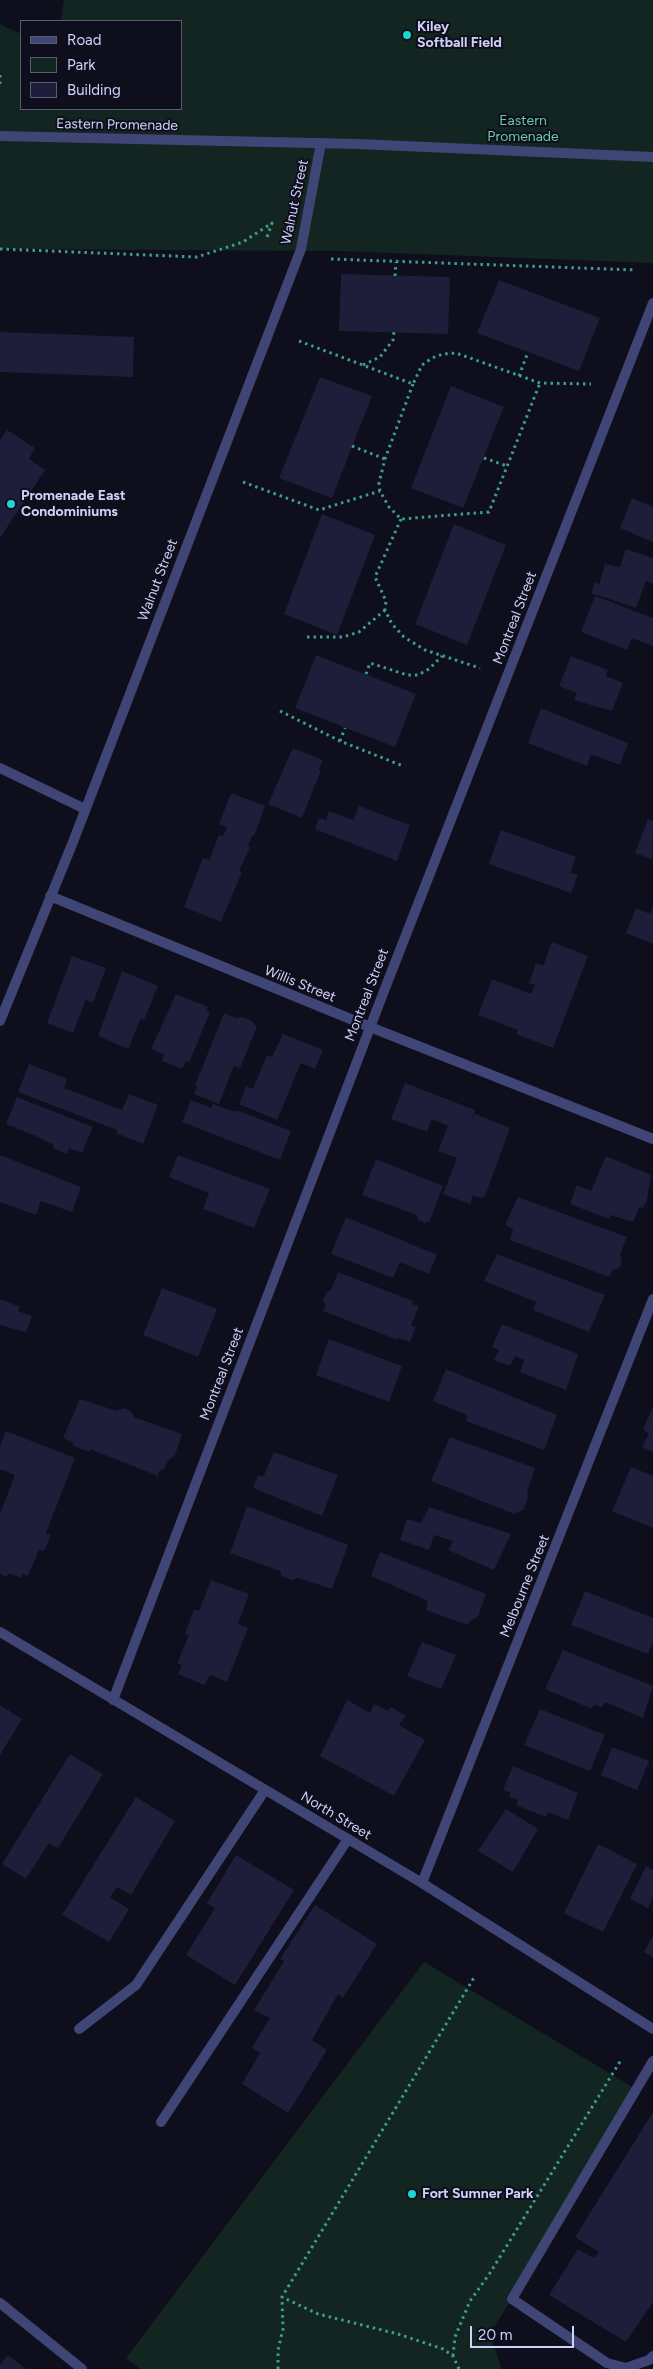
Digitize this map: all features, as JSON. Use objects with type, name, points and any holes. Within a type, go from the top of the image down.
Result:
[{"type":"street","name":"Eastern Promenade","points":[[0,136],[322,143],[653,157]]},
{"type":"street","name":"Walnut Street","points":[[0,1021],[85,809],[300,249],[322,143]]},
{"type":"street","name":"Montreal Street","points":[[113,1700],[370,1027],[653,303]]},
{"type":"street","points":[[0,768],[85,809]]},
{"type":"street","name":"Willis Street","points":[[50,896],[370,1027],[653,1139]]},
{"type":"street","name":"Melbourne Street","points":[[422,1883],[653,1299]]},
{"type":"street","name":"North Street","points":[[0,1632],[422,1883],[653,2029]]},
{"type":"street","points":[[79,2029],[136,1985],[264,1790]]},
{"type":"street","points":[[161,2122],[348,1839]]},
{"type":"street","points":[[653,2061],[512,2299],[607,2363],[626,2368],[653,2356]]},
{"type":"street","points":[[0,2303],[82,2369]]},
{"type":"path","points":[[0,74],[0,86]]},
{"type":"path","points":[[0,249],[197,257],[243,242],[272,223],[266,240]]},
{"type":"path","points":[[331,260],[636,270]]},
{"type":"path","points":[[395,276],[396,262]]},
{"type":"path","points":[[362,365],[380,356],[393,340],[394,332]]},
{"type":"path","points":[[299,341],[412,384]]},
{"type":"path","points":[[519,376],[528,352]]},
{"type":"path","points":[[540,383],[489,512],[401,519],[389,507],[380,491],[380,474],[412,384],[422,365],[443,354],[456,353],[540,383],[591,384]]},
{"type":"path","points":[[352,446],[385,459]]},
{"type":"path","points":[[484,458],[507,466]]},
{"type":"path","points":[[243,482],[318,510],[380,491]]},
{"type":"path","points":[[401,519],[375,577],[386,601],[385,610],[392,624],[404,637],[425,650],[480,668]]},
{"type":"path","points":[[307,637],[343,637],[359,632],[385,610]]},
{"type":"path","points":[[366,674],[370,663],[407,675],[418,675],[429,669],[442,656]]},
{"type":"path","points":[[280,711],[340,741],[403,766]]},
{"type":"path","points":[[340,741],[345,728]]},
{"type":"path","points":[[278,2369],[278,2350],[283,2329],[282,2297],[475,1976]]},
{"type":"path","points":[[453,2356],[455,2337],[470,2301],[490,2273],[621,2060]]},
{"type":"path","points":[[282,2297],[318,2314],[398,2334],[443,2349],[453,2356],[459,2369]]},
{"type":"green space","name":"Eastern Promenade","points":[[64,0],[653,0],[653,263],[339,251],[0,249],[0,24],[20,34],[20,110],[182,110],[182,20],[61,20]]},
{"type":"green space","name":"Fort Sumner Park","points":[[424,1962],[636,2089],[490,2335],[502,2369],[140,2369],[126,2358]]},
{"type":"building","points":[[341,274],[450,277],[448,334],[339,331]]},
{"type":"building","points":[[499,280],[600,318],[579,371],[477,333]]},
{"type":"building","points":[[0,332],[134,337],[133,377],[0,372]]},
{"type":"building","points":[[320,377],[372,396],[332,498],[279,478]]},
{"type":"building","points":[[451,386],[504,407],[463,508],[411,488]]},
{"type":"building","name":"Promenade East Condominiums","points":[[7,430],[35,448],[29,459],[45,470],[0,538],[0,440]]},
{"type":"building","points":[[632,498],[653,507],[653,542],[620,528]]},
{"type":"building","points":[[322,514],[375,535],[337,635],[284,614]]},
{"type":"building","points":[[454,524],[506,545],[467,645],[415,624]]},
{"type":"building","points":[[626,549],[653,558],[653,584],[646,581],[636,608],[591,593],[595,582],[599,584],[605,564],[620,567]]},
{"type":"building","points":[[595,596],[653,618],[653,646],[632,638],[627,650],[581,632]]},
{"type":"building","points":[[316,655],[416,694],[395,747],[295,708]]},
{"type":"building","points":[[571,656],[608,670],[606,676],[623,683],[612,711],[574,700],[577,693],[559,686]]},
{"type":"building","points":[[541,708],[628,743],[620,765],[591,754],[587,766],[528,743]]},
{"type":"building","points":[[293,748],[323,760],[319,769],[321,770],[302,818],[268,804]]},
{"type":"building","points":[[231,793],[265,806],[239,871],[242,872],[221,922],[184,907],[203,858],[209,860],[219,835],[223,836],[227,828],[219,824]]},
{"type":"building","points":[[359,806],[410,825],[397,861],[315,829],[319,818],[326,820],[329,811],[353,820]]},
{"type":"building","points":[[648,819],[653,821],[652,859],[635,853]]},
{"type":"building","points":[[501,830],[576,857],[570,873],[578,875],[571,893],[489,864]]},
{"type":"building","points":[[653,907],[653,944],[626,933],[636,908],[650,914]]},
{"type":"building","points":[[552,942],[588,956],[553,1048],[516,1034],[518,1030],[478,1015],[492,979],[531,994],[535,985],[529,983],[536,963],[543,966]]},
{"type":"building","points":[[72,956],[106,968],[93,1003],[86,1000],[73,1033],[47,1023]]},
{"type":"building","points":[[122,971],[158,986],[144,1020],[141,1018],[128,1049],[98,1036]]},
{"type":"building","points":[[176,994],[208,1007],[206,1011],[210,1012],[189,1063],[186,1061],[182,1069],[162,1061],[164,1055],[151,1049]]},
{"type":"building","points":[[224,1013],[236,1018],[243,1017],[252,1021],[257,1027],[240,1068],[234,1066],[219,1104],[194,1094],[197,1086],[195,1085]]},
{"type":"building","points":[[283,1034],[323,1050],[315,1069],[301,1063],[277,1120],[239,1104],[246,1086],[253,1089],[267,1055],[272,1057]]},
{"type":"building","points":[[29,1064],[67,1079],[64,1088],[122,1110],[129,1094],[158,1105],[143,1144],[116,1133],[117,1130],[18,1092]]},
{"type":"building","points":[[405,1083],[475,1110],[472,1119],[475,1114],[510,1128],[485,1196],[480,1198],[473,1195],[470,1204],[443,1194],[457,1158],[438,1151],[448,1126],[432,1119],[427,1132],[391,1119]]},
{"type":"building","points":[[17,1097],[93,1127],[82,1153],[69,1148],[67,1154],[53,1148],[54,1145],[38,1137],[6,1124]]},
{"type":"building","points":[[191,1100],[211,1108],[213,1104],[235,1112],[236,1110],[291,1131],[280,1160],[182,1122]]},
{"type":"building","points":[[0,1155],[81,1187],[72,1212],[41,1201],[36,1215],[0,1202]]},
{"type":"building","points":[[178,1155],[270,1189],[254,1228],[203,1209],[209,1193],[169,1177]]},
{"type":"building","points":[[606,1156],[651,1175],[647,1200],[643,1208],[639,1207],[633,1222],[610,1215],[609,1219],[570,1204],[577,1185],[591,1191]]},
{"type":"building","points":[[376,1159],[443,1186],[430,1221],[425,1223],[418,1220],[417,1215],[362,1195]]},
{"type":"building","points":[[518,1197],[627,1237],[620,1254],[622,1260],[620,1267],[612,1271],[609,1277],[510,1240],[513,1229],[505,1225]]},
{"type":"building","points":[[346,1217],[437,1255],[429,1274],[400,1262],[393,1278],[331,1254]]},
{"type":"building","points":[[497,1254],[605,1295],[589,1332],[533,1310],[536,1302],[484,1281]]},
{"type":"building","points":[[338,1272],[413,1301],[412,1304],[419,1306],[411,1326],[416,1327],[410,1342],[399,1338],[398,1340],[323,1311],[326,1305],[323,1301],[327,1292],[331,1290]]},
{"type":"building","points":[[162,1288],[217,1309],[198,1357],[143,1335]]},
{"type":"building","points":[[0,1299],[20,1307],[18,1311],[32,1316],[26,1332],[0,1325]]},
{"type":"building","points":[[502,1324],[578,1354],[566,1390],[520,1372],[524,1360],[515,1356],[510,1366],[494,1360],[499,1350],[492,1347]]},
{"type":"building","points":[[329,1339],[402,1366],[389,1402],[316,1375]]},
{"type":"building","points":[[446,1369],[557,1415],[544,1450],[466,1421],[467,1415],[433,1401]]},
{"type":"building","points":[[80,1399],[117,1411],[123,1408],[131,1411],[134,1417],[182,1434],[175,1455],[168,1461],[164,1469],[159,1471],[158,1476],[90,1449],[89,1452],[72,1445],[73,1442],[63,1438]]},
{"type":"building","points":[[653,1407],[653,1452],[642,1447],[649,1434],[643,1429]]},
{"type":"building","points":[[6,1431],[75,1458],[46,1533],[51,1535],[44,1551],[39,1550],[28,1576],[22,1574],[21,1578],[8,1573],[7,1577],[0,1574],[0,1514],[15,1475],[0,1469],[0,1446]]},
{"type":"building","points":[[450,1437],[535,1468],[527,1492],[528,1499],[523,1510],[514,1514],[431,1481]]},
{"type":"building","points":[[274,1452],[338,1475],[322,1516],[253,1488],[258,1475],[263,1477]]},
{"type":"building","points":[[631,1467],[653,1476],[653,1528],[612,1511]]},
{"type":"building","points":[[247,1506],[348,1545],[332,1589],[298,1578],[292,1580],[282,1576],[280,1571],[230,1553]]},
{"type":"building","points":[[429,1507],[511,1534],[494,1570],[448,1550],[453,1541],[434,1535],[429,1550],[400,1540],[407,1519],[421,1523]]},
{"type":"building","points":[[380,1552],[486,1594],[478,1617],[471,1620],[467,1625],[426,1610],[428,1601],[371,1576]]},
{"type":"building","points":[[211,1580],[249,1594],[238,1624],[248,1628],[227,1682],[211,1675],[204,1685],[178,1674],[182,1665],[177,1664],[189,1635],[185,1634],[194,1609],[199,1611]]},
{"type":"building","points":[[585,1591],[653,1618],[653,1642],[648,1654],[571,1625]]},
{"type":"building","points":[[422,1642],[456,1655],[441,1689],[407,1676]]},
{"type":"building","points":[[563,1650],[653,1686],[643,1718],[605,1702],[602,1707],[594,1705],[592,1709],[545,1689]]},
{"type":"building","points":[[347,1700],[370,1713],[374,1704],[388,1711],[391,1707],[406,1716],[399,1725],[425,1740],[394,1796],[320,1756]]},
{"type":"building","points":[[0,1705],[22,1719],[0,1755]]},
{"type":"building","points":[[540,1709],[605,1735],[590,1771],[524,1745]]},
{"type":"building","points":[[612,1747],[649,1761],[637,1790],[601,1775]]},
{"type":"building","points":[[70,1754],[103,1774],[58,1848],[49,1843],[26,1879],[2,1864]]},
{"type":"building","points":[[513,1766],[578,1793],[568,1820],[548,1812],[546,1817],[516,1805],[518,1800],[509,1797],[511,1793],[503,1790]]},
{"type":"building","points":[[136,1797],[175,1821],[131,1895],[117,1887],[110,1897],[129,1909],[109,1942],[62,1915]]},
{"type":"building","points":[[506,1809],[538,1829],[513,1872],[478,1851]]},
{"type":"building","points":[[598,1844],[637,1864],[603,1932],[564,1913]]},
{"type":"building","points":[[236,1855],[294,1890],[235,1985],[186,1955],[215,1908],[207,1903]]},
{"type":"building","points":[[646,1866],[653,1870],[653,1897],[648,1908],[630,1899]]},
{"type":"building","points":[[315,1905],[377,1944],[343,1998],[338,1994],[312,2040],[327,2050],[288,2113],[242,2084],[260,2053],[252,2048],[270,2018],[254,2010],[284,1961],[280,1959]]},
{"type":"building","points":[[653,1935],[653,1957],[644,1952]]},
{"type":"building","points":[[653,2112],[653,2302],[626,2342],[549,2295],[578,2249],[594,2258],[599,2252],[575,2237]]},
{"type":"building","points":[[8,2355],[26,2369],[0,2369],[0,2365]]},
{"type":"place","name":"Kiley Softball Field","points":[[407,35]]},
{"type":"place","name":"Promenade East Condominiums","points":[[11,504]]},
{"type":"place","name":"Fort Sumner Park","points":[[412,2194]]}]
